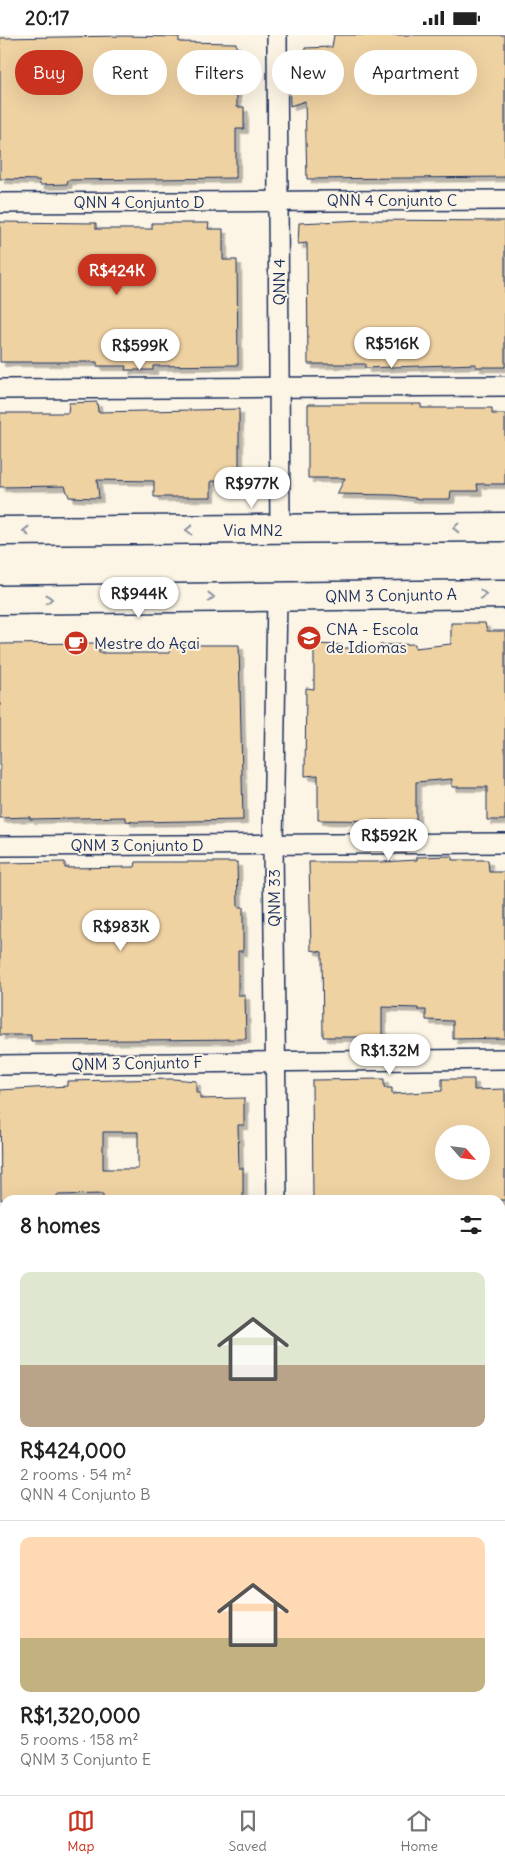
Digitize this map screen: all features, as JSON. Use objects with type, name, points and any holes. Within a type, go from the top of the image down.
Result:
[{"type":"main road","name":"Via MN2","points":[[0,531],[505,527]]},
{"type":"main road","name":"QNM 3 Conjunto A","points":[[0,600],[505,594]]},
{"type":"street","name":"QNN 4","points":[[277,35],[280,530]]},
{"type":"street","name":"QNN 4 Conjunto C","points":[[278,201],[505,200]]},
{"type":"street","name":"QNN 4 Conjunto D","points":[[0,203],[278,201]]},
{"type":"street","points":[[0,389],[505,386]]},
{"type":"street","name":"QNM 33","points":[[276,1195],[274,845],[277,596]]},
{"type":"street","name":"QNM 3 Conjunto D","points":[[0,846],[505,843]]},
{"type":"street","name":"QNM 3 Conjunto F","points":[[0,1065],[275,1060],[505,1059]]},
{"type":"building","points":[[334,35],[505,35],[505,177],[307,179],[305,101],[290,106],[290,95],[344,95],[344,50],[305,50],[305,48],[332,47]]},
{"type":"building","points":[[179,37],[179,42],[236,43],[236,50],[177,50],[177,95],[237,95],[237,107],[244,107],[244,129],[236,129],[236,178],[68,180],[67,184],[40,185],[39,180],[0,179],[0,38]]},
{"type":"building","points":[[363,220],[505,221],[505,367],[476,367],[476,364],[365,368],[365,364],[308,364],[307,243],[298,244],[299,223]]},
{"type":"building","points":[[0,222],[96,223],[96,229],[152,229],[152,223],[209,223],[208,229],[223,229],[223,260],[237,260],[238,365],[153,366],[153,370],[125,370],[126,366],[97,366],[97,362],[0,362]]},
{"type":"building","points":[[97,402],[98,412],[239,409],[239,481],[211,481],[211,497],[154,497],[154,481],[97,480],[99,498],[69,497],[65,486],[0,487],[0,413],[68,413],[69,403]]},
{"type":"building","points":[[308,404],[421,404],[421,408],[492,408],[492,414],[505,414],[505,484],[477,484],[478,491],[451,491],[450,499],[421,499],[394,495],[337,494],[345,478],[308,478]]},
{"type":"building","points":[[451,623],[485,623],[487,631],[505,631],[505,820],[487,820],[487,787],[452,787],[452,779],[416,782],[416,821],[318,820],[318,775],[305,776],[306,688],[314,689],[314,644],[342,645],[342,648],[380,648],[380,645],[415,644],[415,648],[451,644]]},
{"type":"building","points":[[99,643],[99,653],[170,653],[169,645],[239,645],[243,820],[135,822],[126,821],[126,817],[0,818],[0,644]]},
{"type":"building","points":[[452,856],[452,860],[488,860],[489,872],[505,872],[505,1038],[453,1039],[453,1021],[426,1020],[426,1010],[418,1010],[418,1008],[382,1007],[382,1037],[323,1037],[322,952],[311,950],[309,862],[382,862],[417,860],[417,857]]},
{"type":"building","points":[[65,862],[65,868],[135,867],[136,862],[237,862],[238,907],[243,907],[243,951],[238,951],[238,995],[245,995],[246,1039],[31,1041],[31,1035],[0,1035],[0,863]]},
{"type":"building","points":[[173,1079],[196,1081],[196,1093],[200,1093],[200,1099],[244,1098],[244,1125],[238,1125],[239,1168],[243,1168],[243,1195],[1,1195],[0,1090],[67,1086],[67,1081]],"holes":[[[103,1132],[138,1132],[138,1169],[103,1169]]]},
{"type":"building","points":[[384,1079],[384,1088],[392,1088],[392,1094],[442,1091],[442,1079],[474,1079],[474,1090],[505,1089],[505,1195],[313,1195],[312,1080]]},
{"type":"place","name":"CNA - Escola de Idiomas","points":[[309,638]]},
{"type":"place","name":"Mestre do Açai","points":[[76,643]]}]
